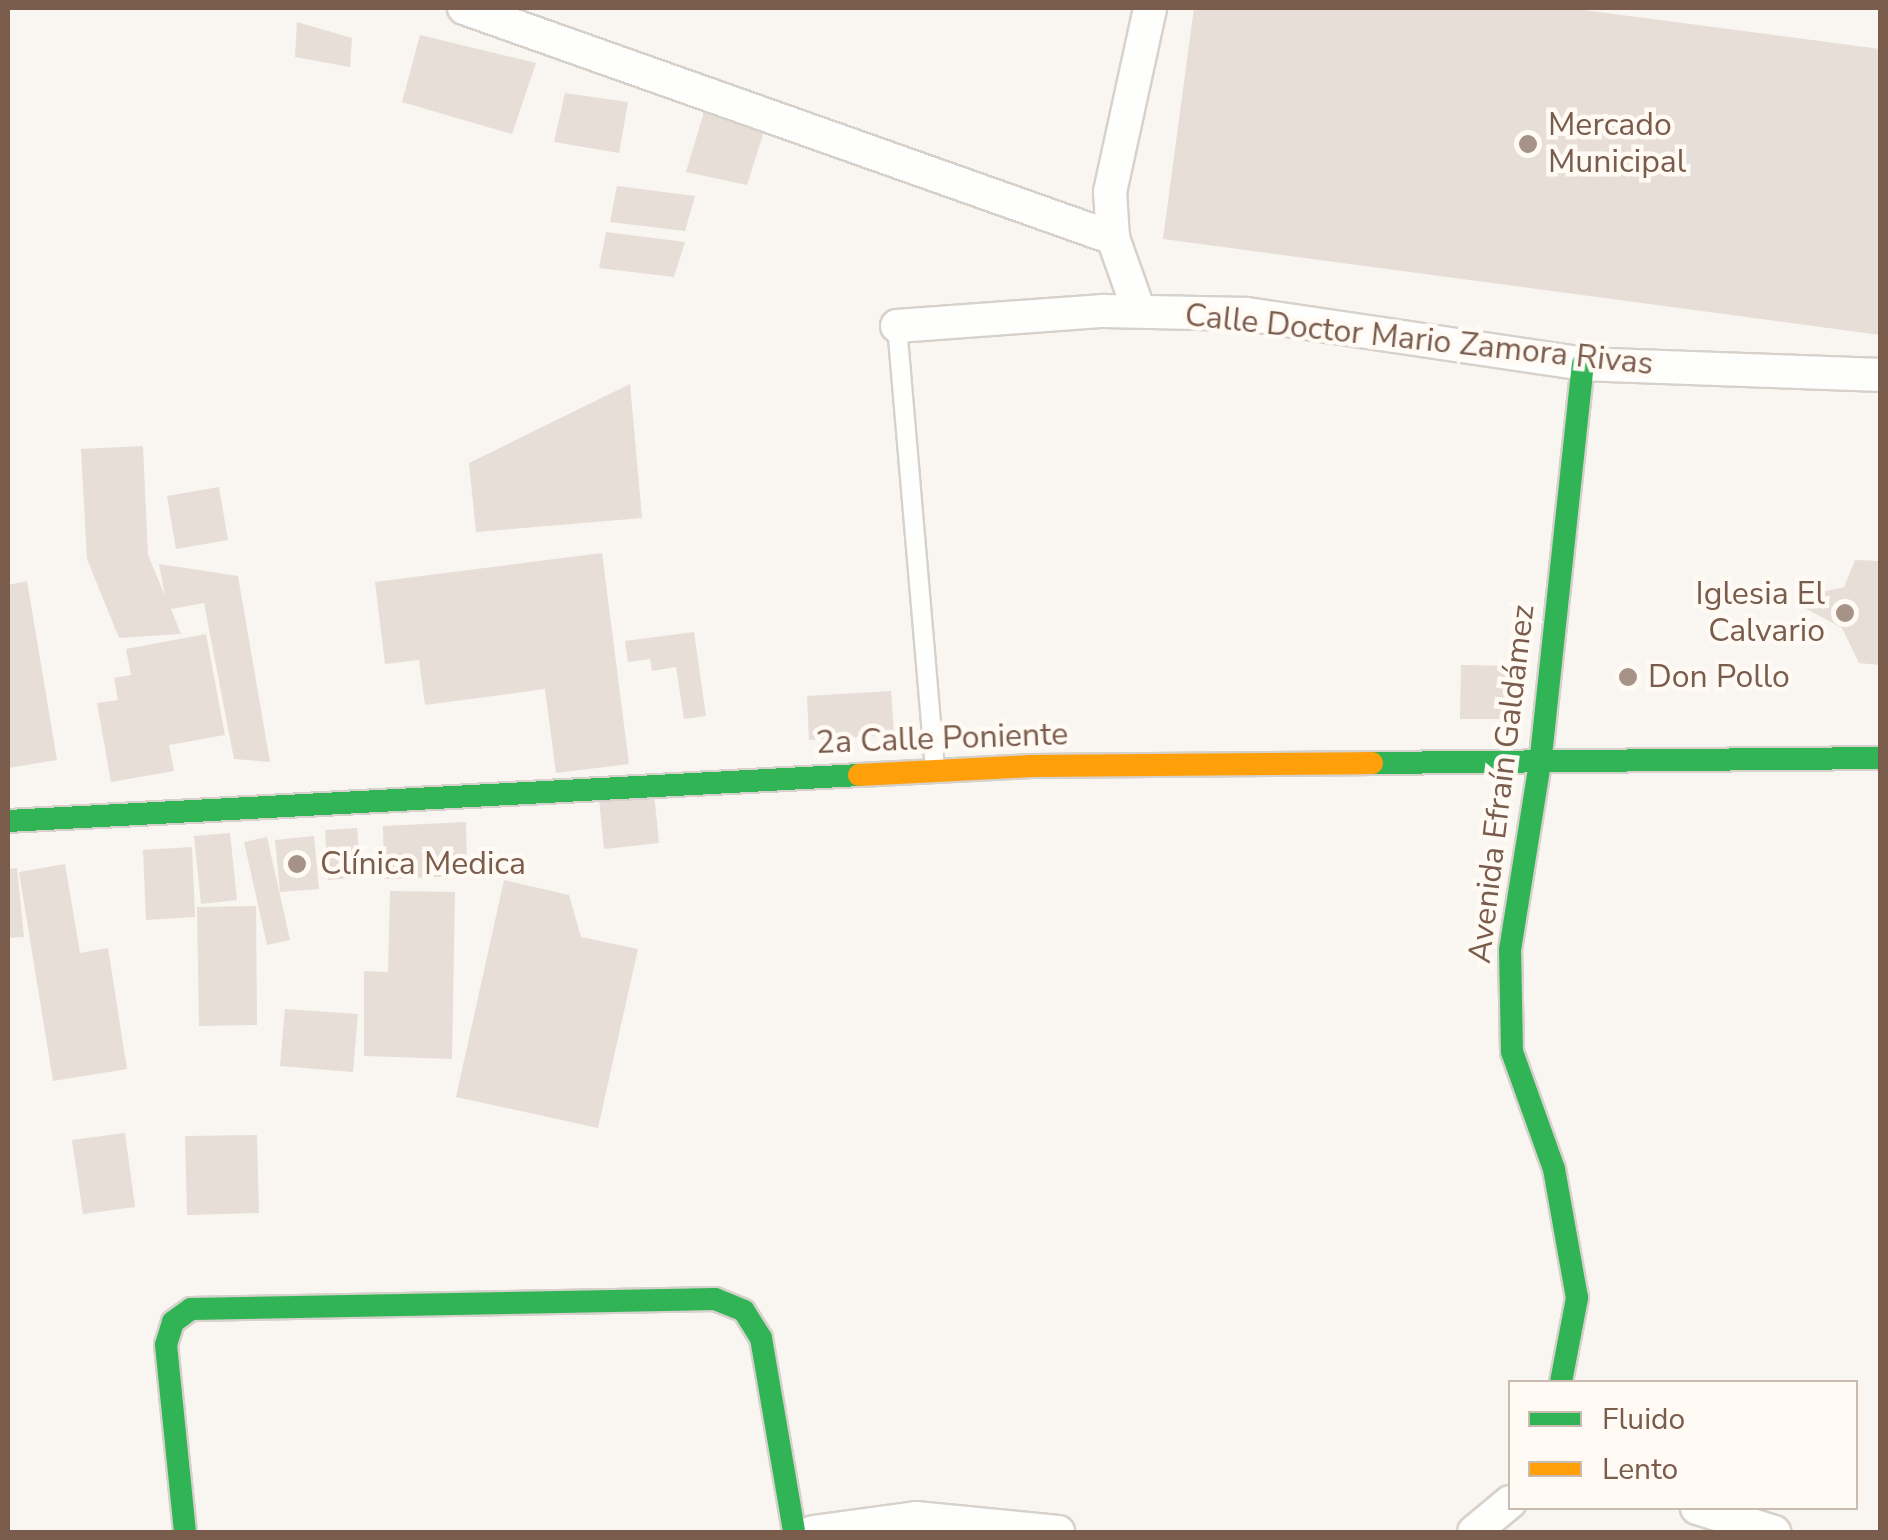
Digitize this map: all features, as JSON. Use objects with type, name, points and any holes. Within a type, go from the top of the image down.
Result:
[{"type":"street","points":[[464,8],[1113,238]]},
{"type":"street","points":[[1140,312],[1113,238],[1110,192],[1150,8]]},
{"type":"street","name":"Calle Doctor Mario Zamora Rivas","points":[[897,326],[1140,312],[1246,314],[1583,364],[1880,376]]},
{"type":"street","name":"Avenida Efraín Galdámez","points":[[1561,1380],[1577,1298],[1554,1170],[1512,1052],[1510,950],[1541,756],[1583,364]]},
{"type":"street","name":"2a Calle Poniente","points":[[8,821],[935,771],[1541,756],[1880,758]]},
{"type":"street","points":[[185,1532],[166,1345],[172,1322],[191,1310],[715,1299],[744,1311],[762,1338],[794,1532]]},
{"type":"street","points":[[1474,1532],[1508,1504]]},
{"type":"street","points":[[1703,1510],[1774,1532]]},
{"type":"street","points":[[813,1532],[916,1518],[1058,1532]]},
{"type":"lane","points":[[897,326],[935,771]]},
{"type":"building","name":"Mercado Municipal","points":[[1194,8],[1568,8],[1880,49],[1880,335],[1163,239]]},
{"type":"building","points":[[297,22],[352,38],[350,67],[295,57]]},
{"type":"building","points":[[420,35],[536,63],[512,134],[402,102]]},
{"type":"building","points":[[565,93],[628,102],[619,153],[554,142]]},
{"type":"building","points":[[704,112],[765,128],[747,185],[686,172]]},
{"type":"building","points":[[617,186],[695,196],[685,231],[610,222]]},
{"type":"building","points":[[606,232],[685,242],[674,277],[599,268]]},
{"type":"building","points":[[630,384],[642,518],[476,532],[469,463]]},
{"type":"building","points":[[143,446],[148,555],[165,596],[159,564],[238,576],[270,762],[234,759],[204,603],[171,609],[181,634],[119,638],[87,559],[81,449]]},
{"type":"building","points":[[219,487],[228,540],[176,549],[167,496]]},
{"type":"building","points":[[602,553],[629,764],[556,773],[545,689],[425,705],[419,660],[385,664],[375,582]]},
{"type":"building","name":"Iglesia El Calvario","points":[[1855,560],[1880,561],[1880,665],[1859,663],[1842,628],[1803,607],[1803,596],[1844,587]]},
{"type":"building","points":[[27,581],[57,760],[8,768],[8,585]]},
{"type":"building","points":[[694,632],[706,716],[684,719],[676,667],[652,671],[650,659],[628,662],[625,641]]},
{"type":"building","points":[[206,634],[225,735],[169,745],[174,771],[111,782],[97,703],[118,700],[114,678],[131,675],[126,649]]},
{"type":"building","points":[[1461,665],[1513,666],[1518,679],[1512,708],[1501,719],[1460,719]]},
{"type":"building","points":[[891,691],[894,735],[809,740],[807,696]]},
{"type":"building","points":[[654,793],[659,843],[604,849],[599,799]]},
{"type":"building","points":[[466,822],[467,876],[384,879],[383,826]]},
{"type":"building","points":[[357,828],[361,877],[328,880],[325,830]]},
{"type":"building","points":[[230,833],[237,900],[201,904],[194,836]]},
{"type":"building","name":"Clínica Medica","points":[[314,836],[319,889],[280,892],[275,840]]},
{"type":"building","points":[[267,837],[290,940],[267,945],[244,842]]},
{"type":"building","points":[[192,847],[195,917],[146,920],[143,850]]},
{"type":"building","points":[[65,864],[80,953],[108,948],[127,1069],[53,1081],[19,872]]},
{"type":"building","points":[[17,868],[24,937],[8,938],[8,869]]},
{"type":"building","points":[[504,880],[569,895],[581,937],[638,949],[598,1128],[456,1097]]},
{"type":"building","points":[[390,891],[455,892],[452,1059],[364,1056],[364,971],[388,972]]},
{"type":"building","points":[[256,906],[257,1025],[199,1026],[197,907]]},
{"type":"building","points":[[285,1009],[358,1014],[353,1072],[280,1066]]},
{"type":"building","points":[[125,1133],[135,1207],[83,1214],[72,1140]]},
{"type":"building","points":[[257,1135],[259,1213],[187,1215],[185,1136]]},
{"type":"traffic: fast","points":[[1561,1380],[1577,1298],[1554,1169],[1512,1052],[1510,950],[1541,756],[1583,364]]},
{"type":"traffic: fast","points":[[1372,763],[1880,758]]},
{"type":"traffic: fast","points":[[8,821],[859,775]]},
{"type":"traffic: fast","points":[[185,1532],[166,1345],[173,1322],[191,1309],[715,1299],[744,1311],[761,1338],[794,1532]]},
{"type":"traffic: slow","points":[[859,775],[1032,766],[1372,763]]},
{"type":"place","name":"Mercado Municipal","points":[[1528,144]]},
{"type":"place","name":"Iglesia El Calvario","points":[[1845,613]]},
{"type":"place","name":"Don Pollo","points":[[1628,677]]},
{"type":"place","name":"Clínica Medica","points":[[297,864]]}]
